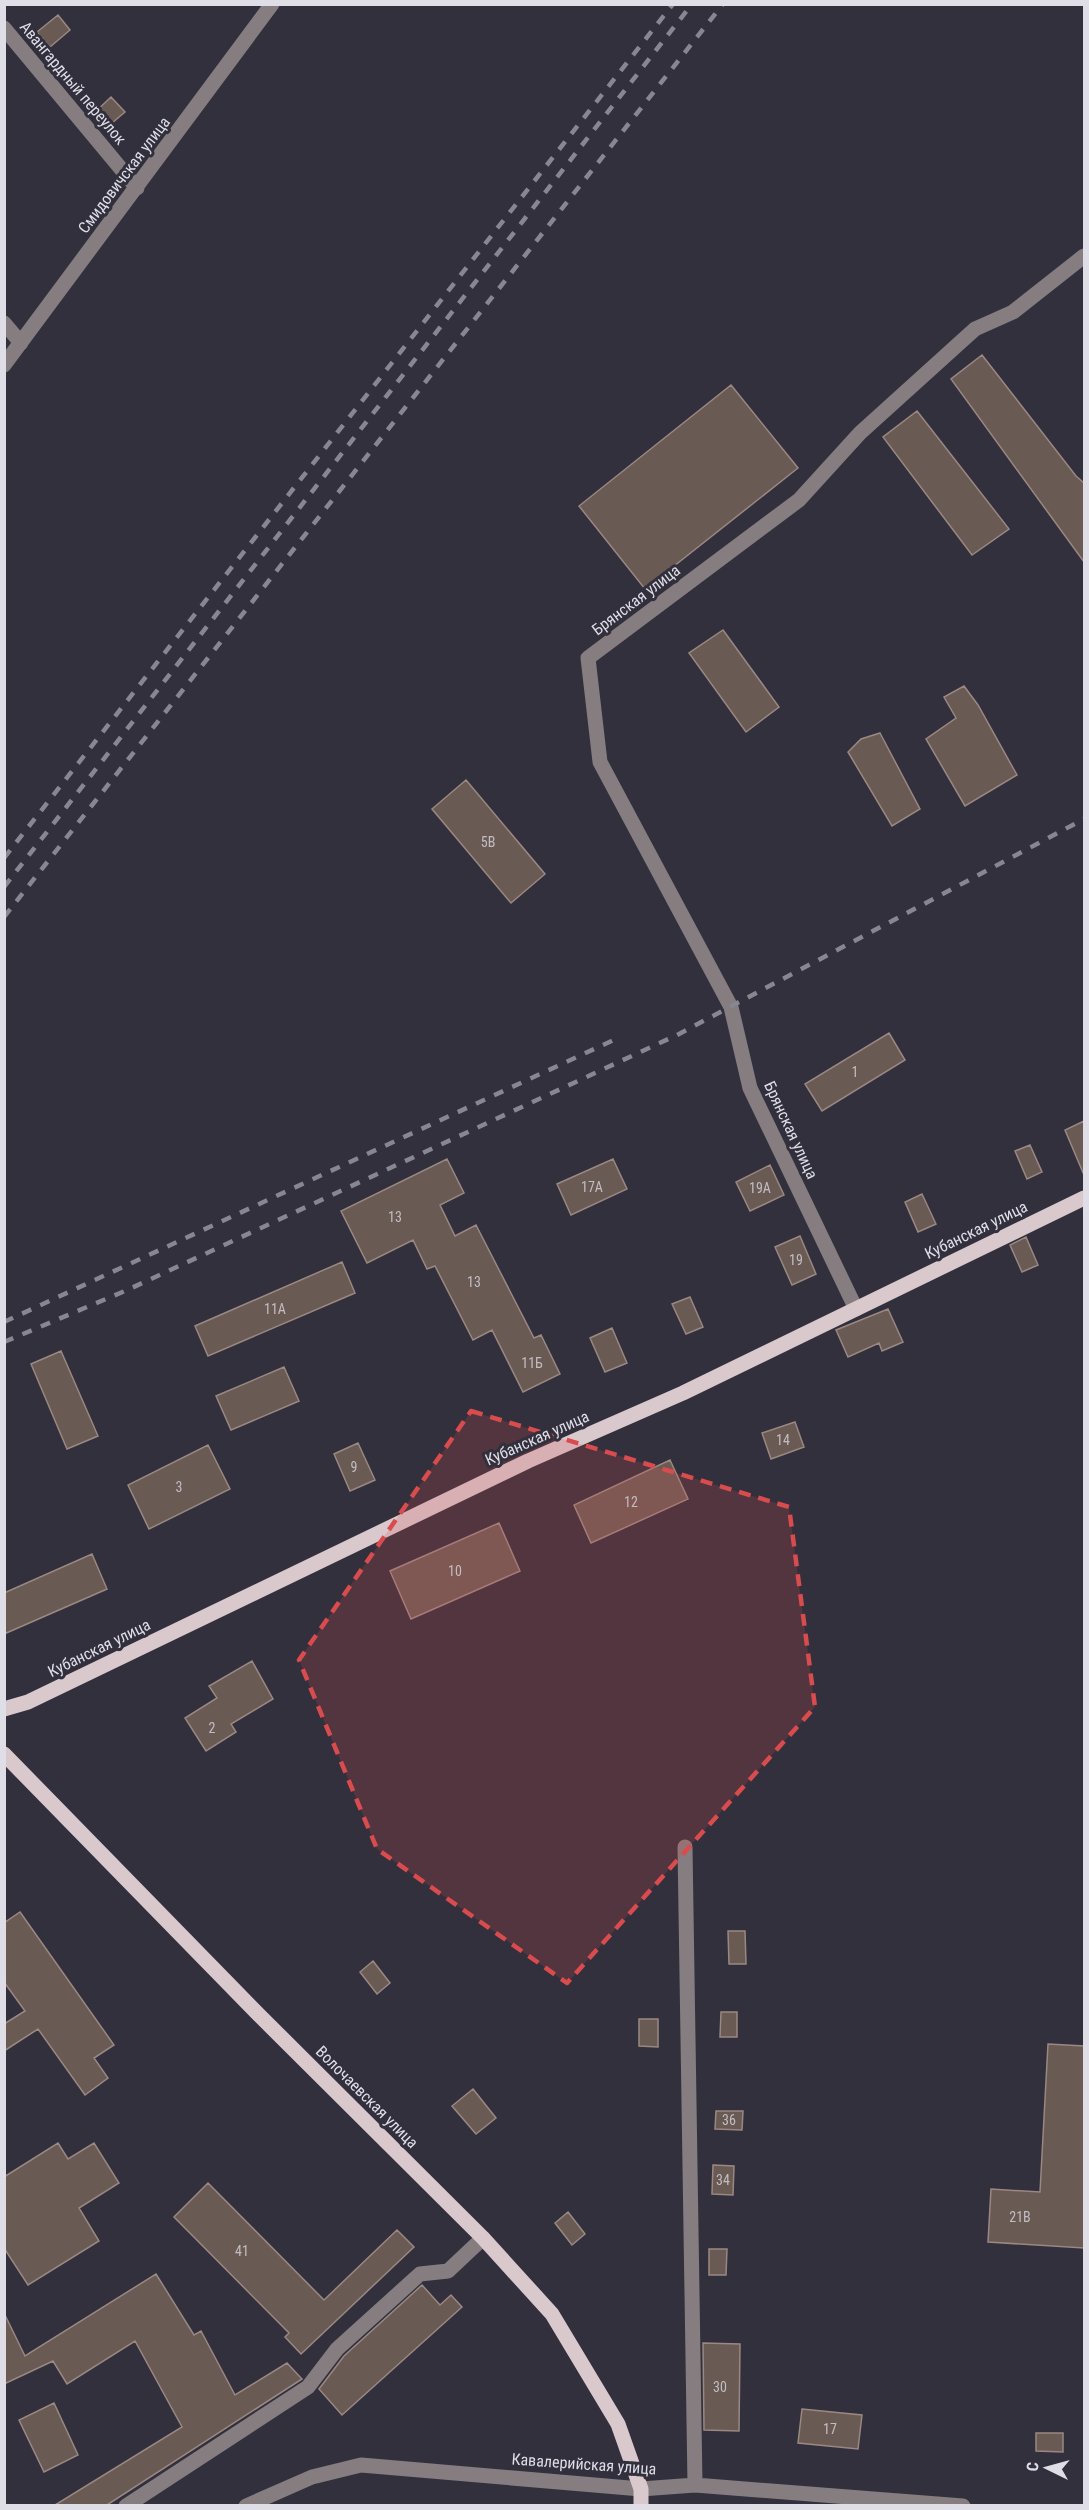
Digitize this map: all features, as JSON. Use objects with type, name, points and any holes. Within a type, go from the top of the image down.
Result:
[{"type":"main road","name":"Кубанская улица","points":[[4,1709],[28,1702],[528,1461],[683,1393],[1084,1197]]},
{"type":"main road","name":"Волочаевская улица","points":[[4,1754],[259,2015],[483,2238],[552,2314],[618,2424],[641,2489],[641,2505]]},
{"type":"street","name":"Смидовичская улица","points":[[4,365],[272,4]]},
{"type":"street","name":"Авангардный переулок","points":[[4,28],[137,188]]},
{"type":"street","name":"Брянская улица","points":[[856,1309],[750,1088],[731,1007],[600,762],[588,658],[799,500],[860,433],[975,328],[1013,312],[1084,256]]},
{"type":"street","points":[[4,323],[21,343]]},
{"type":"street","points":[[685,1847],[695,2485]]},
{"type":"street","points":[[126,2505],[308,2387],[337,2349],[420,2274],[448,2271],[483,2238]]},
{"type":"street","name":"Кавалерийская улица","points":[[246,2505],[312,2477],[361,2465],[641,2489],[695,2485],[963,2505]]},
{"type":"highlighted area","points":[[471,1411],[789,1507],[815,1707],[567,1983],[377,1849],[299,1660]]},
{"type":"building","points":[[58,15],[70,30],[50,47],[37,32]]},
{"type":"building","points":[[111,97],[125,112],[105,129],[92,115]]},
{"type":"building","points":[[982,355],[1076,476],[1084,483],[1084,562],[951,379]]},
{"type":"building","points":[[731,385],[798,468],[645,589],[579,506]]},
{"type":"building","points":[[917,411],[1009,529],[972,555],[883,437]]},
{"type":"building","points":[[723,630],[779,707],[746,732],[689,653]]},
{"type":"building","points":[[964,686],[978,705],[1017,775],[965,806],[926,739],[956,718],[944,697]]},
{"type":"building","points":[[880,733],[920,809],[892,826],[848,752],[861,739]]},
{"type":"building","points":[[466,780],[545,874],[511,903],[432,809]]},
{"type":"building","points":[[889,1033],[905,1060],[822,1111],[805,1084]]},
{"type":"building","points":[[1084,1121],[1084,1175],[1065,1130]]},
{"type":"building","points":[[1030,1145],[1042,1172],[1027,1179],[1015,1151]]},
{"type":"building","points":[[447,1159],[464,1193],[440,1205],[455,1236],[476,1225],[534,1338],[541,1335],[560,1374],[523,1392],[492,1330],[473,1340],[435,1266],[427,1269],[413,1240],[367,1263],[341,1211]]},
{"type":"building","points":[[613,1159],[627,1189],[571,1215],[557,1184]]},
{"type":"building","points":[[770,1165],[784,1195],[750,1211],[736,1182]]},
{"type":"building","points":[[922,1194],[936,1224],[918,1232],[905,1202]]},
{"type":"building","points":[[800,1236],[816,1274],[792,1285],[775,1247]]},
{"type":"building","points":[[1026,1237],[1038,1265],[1022,1272],[1010,1245]]},
{"type":"building","points":[[342,1262],[355,1293],[208,1356],[195,1326]]},
{"type":"building","points":[[690,1297],[703,1327],[686,1334],[672,1304]]},
{"type":"building","points":[[888,1309],[903,1342],[882,1351],[879,1343],[848,1357],[836,1330]]},
{"type":"building","points":[[612,1328],[627,1363],[605,1372],[590,1338]]},
{"type":"building","points":[[61,1351],[98,1436],[67,1449],[31,1364]]},
{"type":"building","points":[[284,1367],[299,1401],[231,1430],[216,1396]]},
{"type":"building","points":[[795,1422],[804,1447],[771,1459],[762,1433]]},
{"type":"building","points":[[358,1443],[375,1480],[350,1491],[334,1454]]},
{"type":"building","points":[[208,1445],[230,1489],[149,1529],[128,1485]]},
{"type":"building","points":[[670,1460],[688,1499],[591,1543],[574,1505]]},
{"type":"building","points":[[499,1523],[520,1571],[411,1619],[390,1571]]},
{"type":"building","points":[[92,1554],[107,1589],[4,1634],[4,1593]]},
{"type":"building","points":[[252,1661],[273,1699],[231,1724],[236,1732],[206,1751],[185,1718],[217,1698],[209,1686]]},
{"type":"building","points":[[20,1912],[114,2045],[94,2058],[108,2078],[85,2095],[38,2029],[4,2051],[4,2024],[25,2011],[4,1982],[4,1923]]},
{"type":"building","points":[[728,1931],[745,1931],[746,1964],[729,1964]]},
{"type":"building","points":[[373,1961],[390,1983],[377,1994],[360,1972]]},
{"type":"building","points":[[721,2012],[737,2012],[737,2037],[720,2037]]},
{"type":"building","points":[[639,2019],[658,2019],[658,2047],[639,2046]]},
{"type":"building","points":[[1048,2044],[1084,2046],[1084,2248],[988,2242],[991,2189],[1040,2192]]},
{"type":"building","points":[[473,2089],[496,2118],[476,2134],[452,2106]]},
{"type":"building","points":[[716,2111],[743,2111],[742,2130],[715,2129]]},
{"type":"building","points":[[58,2143],[68,2159],[94,2143],[119,2183],[79,2208],[99,2241],[28,2285],[4,2248],[4,2177]]},
{"type":"building","points":[[713,2165],[734,2166],[733,2195],[712,2194]]},
{"type":"building","points":[[208,2183],[324,2300],[397,2230],[414,2247],[301,2354],[285,2337],[289,2333],[174,2217]]},
{"type":"building","points":[[568,2212],[585,2234],[572,2245],[555,2223]]},
{"type":"building","points":[[709,2249],[727,2249],[726,2275],[709,2275]]},
{"type":"building","points":[[156,2274],[194,2335],[201,2331],[235,2395],[287,2363],[302,2379],[107,2505],[55,2505],[182,2427],[135,2341],[67,2384],[53,2361],[4,2384],[4,2313],[25,2356]]},
{"type":"building","points":[[422,2285],[440,2305],[451,2295],[462,2307],[342,2415],[319,2389],[344,2356]]},
{"type":"building","points":[[703,2343],[740,2344],[739,2431],[704,2430]]},
{"type":"building","points":[[54,2403],[78,2455],[44,2472],[19,2420]]},
{"type":"building","points":[[802,2409],[862,2415],[858,2449],[798,2443]]},
{"type":"building","points":[[1036,2433],[1063,2433],[1063,2452],[1036,2451]]},
{"type":"railway","points":[[4,858],[673,4]]},
{"type":"railway","points":[[4,887],[692,4]]},
{"type":"railway","points":[[4,917],[723,4]]},
{"type":"railway","points":[[4,1342],[125,1291],[677,1035],[1084,819]]},
{"type":"railway","points":[[4,1322],[618,1038]]}]
